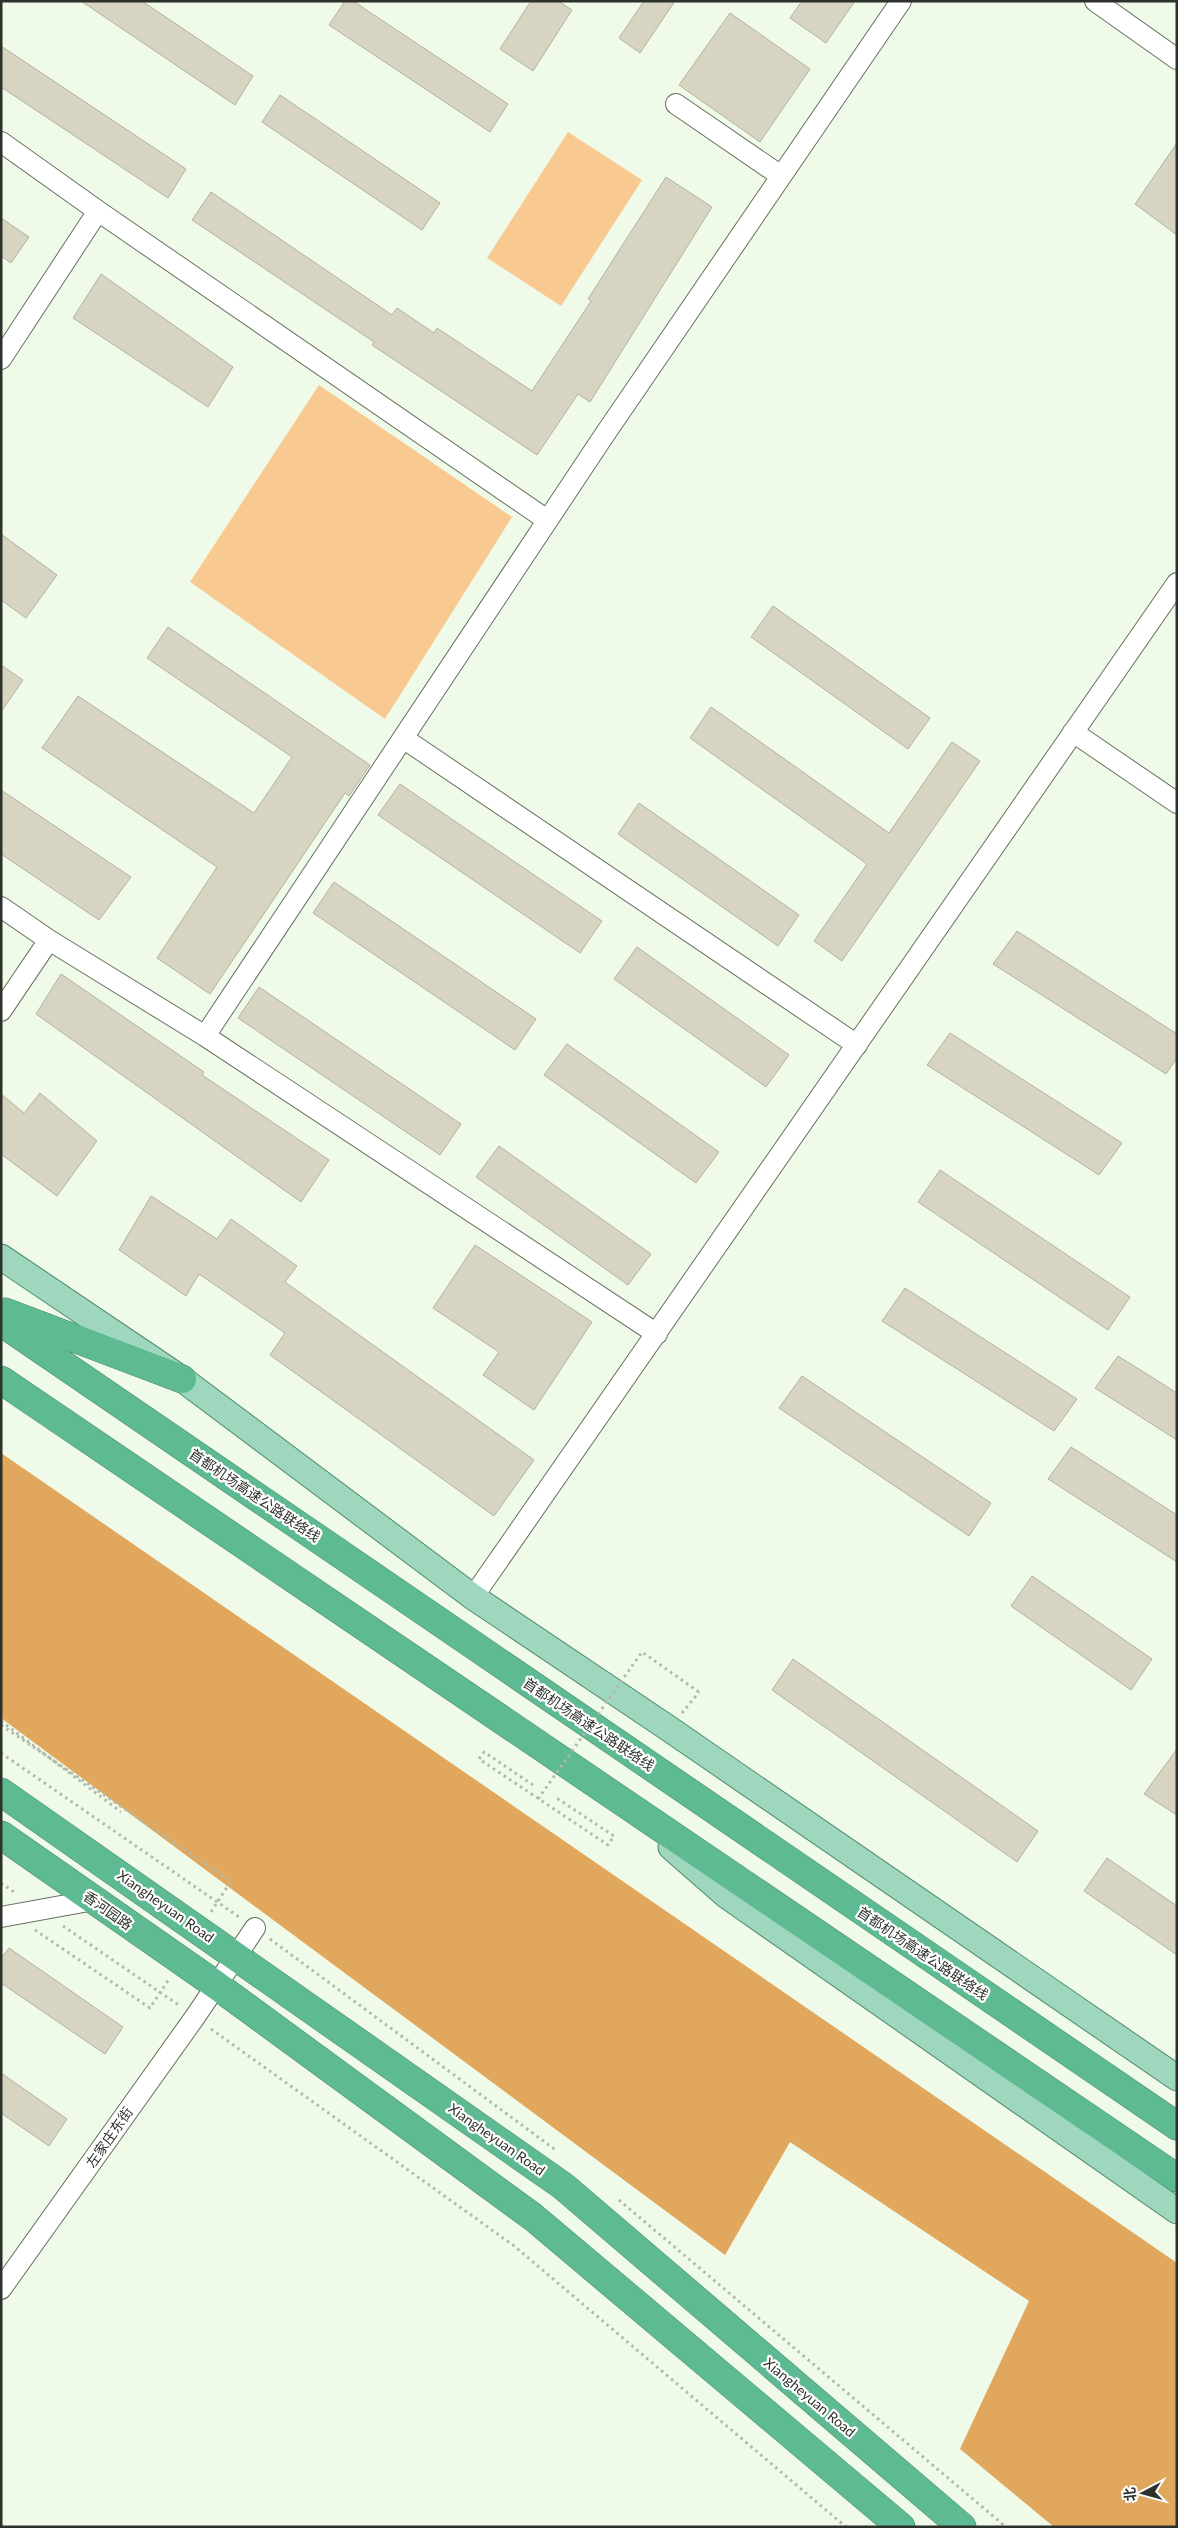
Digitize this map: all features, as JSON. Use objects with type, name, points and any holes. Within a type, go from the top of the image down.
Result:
[{"type":"highway","points":[[1,1311],[182,1379]]},
{"type":"highway","name":"首都机场高速公路联络线","points":[[1,1322],[1177,2126]]},
{"type":"highway","points":[[1,1380],[585,1774],[1177,2178]]},
{"type":"highway","name":"Xiangheyuan Road","points":[[1,1792],[563,2186],[962,2527]]},
{"type":"highway","name":"香河园路","points":[[1,1835],[216,1984]]},
{"type":"highway","points":[[216,1984],[533,2217],[901,2527]]},
{"type":"main road","points":[[1,1257],[182,1379],[473,1597],[1177,2078]]},
{"type":"main road","points":[[585,1774],[727,1896],[1177,2210]]},
{"type":"street","points":[[206,1036],[547,520],[901,1]]},
{"type":"street","points":[[1094,1],[1177,59]]},
{"type":"street","points":[[676,104],[781,176]]},
{"type":"street","points":[[1,142],[98,211],[547,520]]},
{"type":"street","points":[[1,359],[98,211]]},
{"type":"street","points":[[473,1597],[1177,583]]},
{"type":"street","points":[[1073,732],[1177,804]]},
{"type":"street","points":[[403,738],[857,1045]]},
{"type":"street","points":[[1,907],[49,940],[206,1036],[657,1334]]},
{"type":"street","points":[[1,1011],[49,940]]},
{"type":"street","points":[[1,1917],[94,1900]]},
{"type":"street","name":"左家庄东街","points":[[1,2289],[195,2017],[255,1928]]},
{"type":"path","points":[[538,1799],[642,1652],[699,1692]]},
{"type":"path","points":[[1,1721],[122,1810]]},
{"type":"path","points":[[533,1785],[484,1752],[479,1759],[608,1845],[614,1836],[555,1797]]},
{"type":"path","points":[[1,1883],[195,2017],[513,2245],[846,2527]]},
{"type":"shaded area","points":[[568,132],[642,180],[561,306],[487,258]]},
{"type":"shaded area","points":[[319,385],[512,517],[385,719],[190,582]]},
{"type":"shaded area","points":[[1,1453],[1177,2263],[1177,2527],[1054,2527],[960,2449],[1029,2301],[790,2142],[725,2255],[1,1718]]},
{"type":"building","points":[[81,1],[142,1],[253,76],[235,105]]},
{"type":"building","points":[[345,1],[353,1],[508,104],[490,132],[329,25]]},
{"type":"building","points":[[531,1],[558,1],[572,10],[533,71],[500,49]]},
{"type":"building","points":[[644,1],[675,1],[640,53],[619,38]]},
{"type":"building","points":[[802,1],[855,1],[826,43],[790,18]]},
{"type":"building","points":[[730,13],[810,69],[760,142],[679,85]]},
{"type":"building","points":[[1,46],[186,169],[168,198],[1,87]]},
{"type":"building","points":[[280,95],[440,203],[422,230],[262,122]]},
{"type":"building","points":[[1177,143],[1177,235],[1135,204]]},
{"type":"building","points":[[666,177],[712,207],[590,402],[578,394],[537,455],[372,345],[374,342],[192,220],[211,192],[392,315],[397,308],[434,333],[437,328],[532,391],[591,301],[588,299]]},
{"type":"building","points":[[1,218],[29,237],[11,263],[1,256]]},
{"type":"building","points":[[101,274],[233,367],[208,407],[73,318]]},
{"type":"building","points":[[1,534],[57,575],[26,618],[1,600]]},
{"type":"building","points":[[773,606],[930,718],[908,749],[751,637]]},
{"type":"building","points":[[168,627],[370,765],[349,796],[345,793],[210,994],[157,958],[217,867],[42,748],[78,696],[254,813],[292,757],[147,658]]},
{"type":"building","points":[[1,665],[23,680],[1,712]]},
{"type":"building","points":[[711,707],[889,833],[952,742],[980,761],[842,961],[814,941],[867,864],[690,738]]},
{"type":"building","points":[[400,784],[602,921],[580,953],[378,815]]},
{"type":"building","points":[[1,790],[131,877],[99,920],[1,854]]},
{"type":"building","points":[[639,803],[799,915],[778,946],[618,834]]},
{"type":"building","points":[[334,882],[536,1019],[515,1050],[313,913]]},
{"type":"building","points":[[1017,931],[1177,1034],[1177,1058],[1166,1074],[993,964]]},
{"type":"building","points":[[637,947],[789,1055],[766,1087],[614,979]]},
{"type":"building","points":[[61,974],[204,1072],[202,1075],[329,1160],[301,1202],[36,1014]]},
{"type":"building","points":[[259,987],[461,1124],[440,1155],[238,1018]]},
{"type":"building","points":[[950,1033],[1122,1143],[1099,1175],[927,1065]]},
{"type":"building","points":[[567,1044],[719,1152],[696,1183],[544,1075]]},
{"type":"building","points":[[40,1093],[97,1141],[57,1196],[1,1154],[1,1094],[24,1113]]},
{"type":"building","points":[[499,1146],[651,1254],[628,1285],[476,1177]]},
{"type":"building","points":[[940,1170],[1130,1297],[1108,1330],[918,1202]]},
{"type":"building","points":[[151,1196],[217,1239],[231,1219],[297,1266],[285,1282],[534,1460],[494,1516],[270,1355],[285,1333],[199,1274],[186,1296],[119,1250]]},
{"type":"building","points":[[475,1245],[592,1322],[534,1410],[483,1375],[499,1352],[433,1308]]},
{"type":"building","points":[[905,1288],[1077,1399],[1054,1431],[882,1321]]},
{"type":"building","points":[[1118,1356],[1177,1393],[1177,1440],[1095,1388]]},
{"type":"building","points":[[802,1376],[991,1503],[969,1536],[779,1408]]},
{"type":"building","points":[[1071,1447],[1177,1515],[1177,1562],[1048,1479]]},
{"type":"building","points":[[1032,1576],[1152,1659],[1131,1690],[1011,1606]]},
{"type":"building","points":[[793,1659],[1038,1831],[1017,1862],[772,1690]]},
{"type":"building","points":[[1177,1749],[1177,1815],[1144,1794]]},
{"type":"building","points":[[1107,1858],[1177,1906],[1177,1955],[1084,1891]]},
{"type":"building","points":[[9,1948],[123,2027],[105,2054],[1,1983],[1,1958]]},
{"type":"building","points":[[1,2073],[67,2119],[49,2146],[1,2113]]}]
